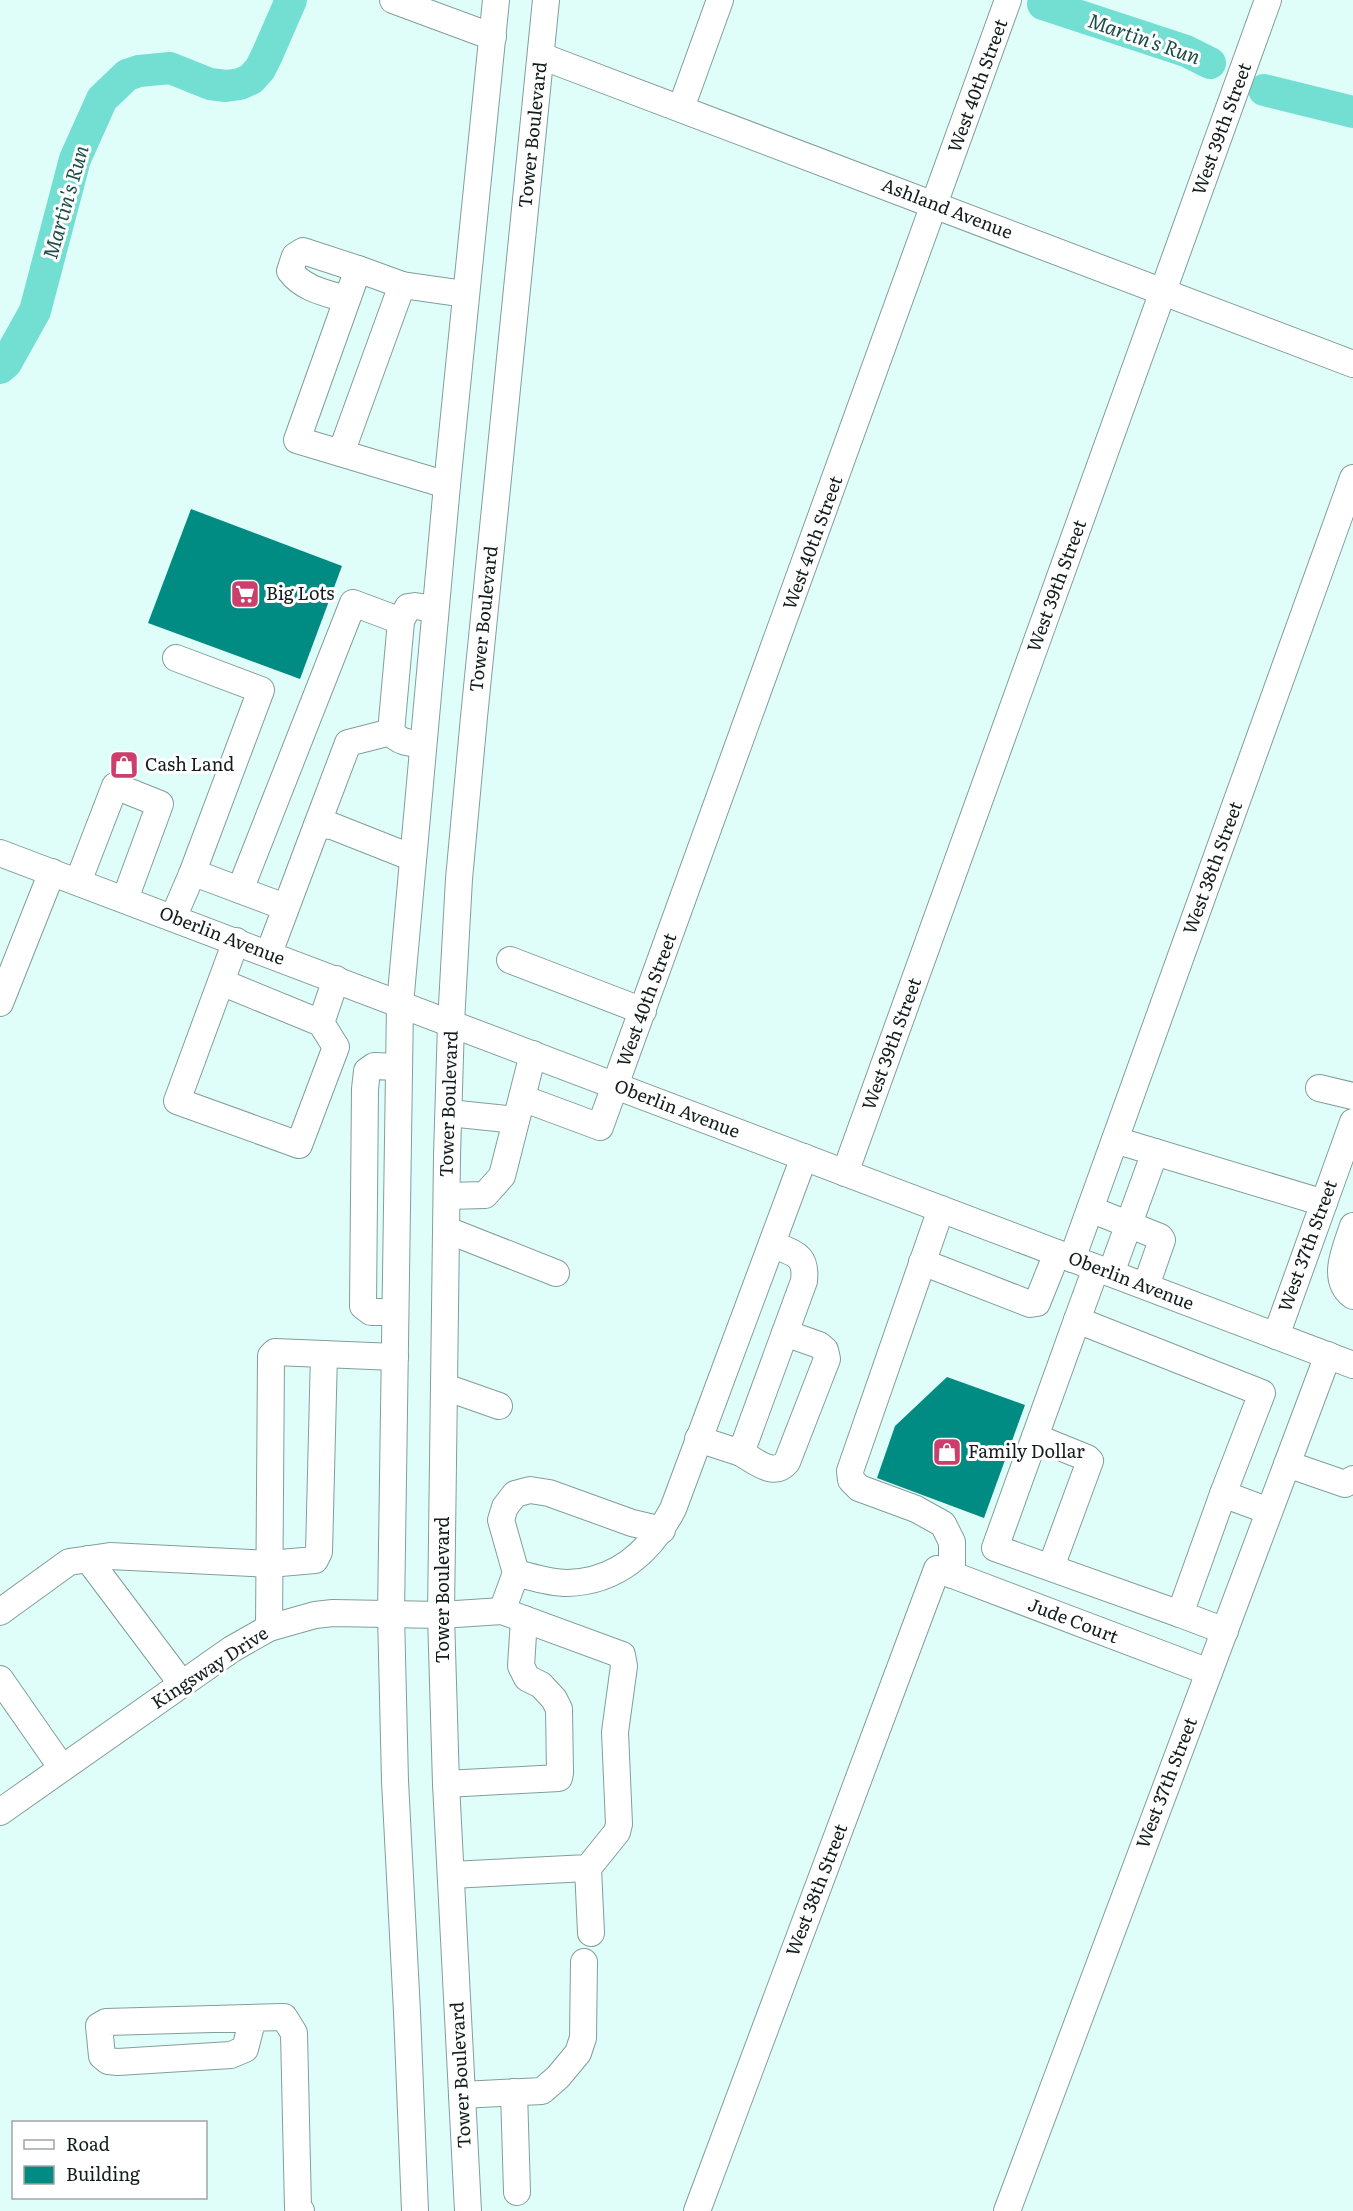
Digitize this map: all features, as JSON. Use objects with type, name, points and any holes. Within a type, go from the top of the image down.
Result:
[{"type":"street","points":[[393,0],[493,37]]},
{"type":"street","points":[[415,2211],[395,1781],[391,1614],[400,1004],[465,294],[496,0]]},
{"type":"street","name":"Tower Boulevard","points":[[468,2211],[446,1784],[441,1615],[452,1023],[459,879],[546,0]]},
{"type":"street","points":[[681,108],[720,0]]},
{"type":"street","name":"West 40th Street","points":[[519,1109],[600,1127],[1008,0]]},
{"type":"street","name":"West 39th Street","points":[[846,1173],[1268,0]]},
{"type":"street","name":"Ashland Avenue","points":[[541,56],[1353,364]]},
{"type":"street","points":[[346,299],[310,288],[296,279],[290,271],[295,256],[303,250],[402,285],[465,294]]},
{"type":"street","points":[[358,269],[297,440],[447,485]]},
{"type":"street","points":[[341,453],[402,285]]},
{"type":"street","name":"West 38th Street","points":[[922,1263],[1030,1304],[1037,1303],[1090,1209],[1353,478]]},
{"type":"street","points":[[240,890],[353,603],[401,621]]},
{"type":"street","points":[[423,744],[405,742],[395,738],[390,732],[401,621],[408,607],[435,609]]},
{"type":"street","points":[[173,918],[192,874],[261,690],[176,658]]},
{"type":"street","points":[[269,953],[348,743],[390,732]]},
{"type":"street","points":[[78,882],[115,786],[160,804],[125,899]]},
{"type":"street","points":[[316,825],[332,826],[413,858]]},
{"type":"street","name":"Oberlin Avenue","points":[[0,853],[1353,1365]]},
{"type":"street","points":[[0,1003],[52,872]]},
{"type":"street","points":[[192,874],[285,907]]},
{"type":"street","points":[[221,982],[321,1023],[336,1047],[298,1145],[177,1101],[236,941]]},
{"type":"street","points":[[510,960],[643,1011]]},
{"type":"street","points":[[321,1023],[336,979]]},
{"type":"street","points":[[447,1196],[485,1195],[502,1176],[533,1054]]},
{"type":"street","points":[[1319,1088],[1353,1096]]},
{"type":"street","points":[[449,1113],[519,1109]]},
{"type":"street","name":"West 37th Street","points":[[1276,1336],[1352,1128]]},
{"type":"street","points":[[1115,1140],[1324,1203]]},
{"type":"street","points":[[1155,1152],[1128,1224],[1077,1320],[995,1548],[1225,1631]]},
{"type":"street","points":[[516,1574],[566,1583],[612,1574],[646,1548],[662,1530],[673,1509],[804,1157]]},
{"type":"street","points":[[941,1209],[849,1471],[851,1480],[859,1488],[916,1509],[943,1524],[952,1542],[945,1572]]},
{"type":"street","points":[[1090,1209],[1162,1240],[1146,1286]]},
{"type":"street","points":[[1353,1226],[1340,1271],[1345,1290],[1353,1296]]},
{"type":"street","points":[[447,1230],[556,1273]]},
{"type":"street","points":[[741,1452],[804,1281],[806,1268],[798,1255],[772,1244]]},
{"type":"street","points":[[1077,1320],[1262,1393],[1180,1614]]},
{"type":"street","points":[[698,1439],[741,1452],[776,1470],[782,1468],[787,1462],[827,1359],[825,1350],[819,1345],[785,1333]]},
{"type":"street","points":[[269,1628],[271,1356],[275,1352],[395,1357]]},
{"type":"street","points":[[0,1612],[69,1562],[110,1556],[269,1564],[315,1560],[319,1552],[324,1354]]},
{"type":"street","name":"West 37th Street","points":[[1007,2211],[1328,1356]]},
{"type":"street","points":[[445,1387],[499,1406]]},
{"type":"street","points":[[1035,1437],[1090,1461],[1051,1568]]},
{"type":"street","points":[[1287,1464],[1345,1484],[1353,1479]]},
{"type":"street","points":[[446,1784],[559,1778],[559,1709],[542,1685],[527,1678],[521,1666],[513,1615],[516,1574],[501,1520],[505,1506],[515,1494],[530,1490],[549,1493],[632,1523],[662,1530]]},
{"type":"street","points":[[1223,1494],[1269,1511]]},
{"type":"street","points":[[88,1559],[182,1684]]},
{"type":"street","name":"West 38th Street","points":[[697,2211],[945,1572]]},
{"type":"street","name":"Jude Court","points":[[945,1572],[1209,1672]]},
{"type":"street","name":"Kingsway Drive","points":[[0,1812],[241,1643],[269,1628],[315,1615],[513,1615],[622,1655],[624,1666],[615,1732],[619,1824],[616,1832],[588,1868]]},
{"type":"street","points":[[0,1679],[62,1768]]},
{"type":"street","points":[[451,1875],[588,1868],[591,1932]]},
{"type":"street","points":[[462,2095],[542,2091],[558,2077],[578,2053],[583,2038],[584,1962]]},
{"type":"street","points":[[253,2018],[245,2049],[231,2055],[118,2062],[108,2061],[102,2056],[99,2026],[106,2022],[284,2017],[294,2033],[298,2208],[301,2211]]},
{"type":"street","points":[[514,2092],[517,2192]]},
{"type":"building","name":"Big Lots","points":[[191,509],[342,566],[300,679],[148,623]]},
{"type":"building","name":"Family Dollar","points":[[947,1377],[1025,1405],[984,1518],[877,1478],[895,1426]]},
{"type":"waterway","name":"Martin's Run","points":[[0,368],[6,363],[35,311],[75,159],[102,99],[127,75],[139,71],[170,68],[210,84],[226,86],[240,84],[251,79],[260,69],[291,0]]},
{"type":"waterway","name":"Martin's Run","points":[[1043,4],[1186,51],[1210,63]]},
{"type":"waterway","name":"Martin's Run","points":[[1264,90],[1353,112]]},
{"type":"place","name":"Big Lots","points":[[245,594]]},
{"type":"place","name":"Cash Land","points":[[124,765]]},
{"type":"place","name":"Family Dollar","points":[[947,1452]]}]
